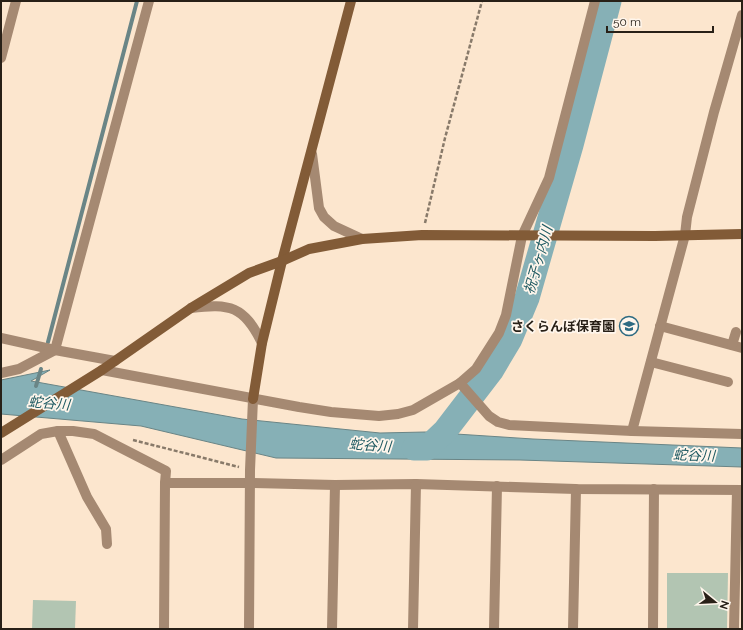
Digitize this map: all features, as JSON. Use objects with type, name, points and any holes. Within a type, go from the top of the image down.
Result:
[{"type":"street","points":[[1,58],[16,1]]},
{"type":"street","points":[[1,373],[18,369],[55,350],[150,1]]},
{"type":"street","points":[[249,629],[250,470],[253,399],[262,342],[351,1]]},
{"type":"street","points":[[102,370],[299,407],[331,412],[379,416],[398,414],[413,410],[460,383],[476,369],[499,333],[506,315],[525,236],[549,178],[596,1]]},
{"type":"street","points":[[632,431],[685,235],[687,217],[712,120],[742,15]]},
{"type":"street","points":[[312,154],[319,208],[324,217],[334,226],[362,239]]},
{"type":"street","points":[[1,433],[102,370],[191,308],[249,273],[282,262],[309,249],[362,239],[422,235],[525,236],[742,234]]},
{"type":"street","points":[[191,308],[214,305],[232,309],[244,314],[255,328],[262,342]]},
{"type":"street","points":[[660,326],[737,346],[736,332]]},
{"type":"street","points":[[1,338],[115,361]]},
{"type":"street","points":[[651,362],[728,382]]},
{"type":"street","points":[[460,383],[489,416],[498,422],[509,425],[632,431],[742,434]]},
{"type":"street","points":[[58,431],[87,498],[106,529],[107,544]]},
{"type":"street","points":[[1,460],[41,434],[58,431],[72,431],[94,434],[166,471],[164,629]]},
{"type":"street","points":[[165,483],[335,485],[416,484],[576,489],[739,490],[734,629]]},
{"type":"street","points":[[413,629],[416,484]]},
{"type":"street","points":[[332,629],[335,485]]},
{"type":"street","points":[[494,629],[497,486]]},
{"type":"street","points":[[573,629],[576,489]]},
{"type":"street","points":[[653,629],[654,489]]},
{"type":"path","points":[[422,235],[444,138],[482,1]]},
{"type":"path","points":[[126,438],[250,470]]},
{"type":"green space","points":[[667,573],[728,573],[727,629],[667,629]]},
{"type":"green space","points":[[33,600],[76,601],[75,629],[32,629]]},
{"type":"water","name":"蛇谷川","points":[[50,370],[31,381],[242,419],[380,433],[425,432],[533,439],[742,448],[742,467],[520,460],[276,458],[141,426],[1,414],[1,380]]},
{"type":"waterway","points":[[48,342],[137,1]]},
{"type":"waterway","name":"祝子ヶ内川","points":[[414,448],[427,448],[445,431],[491,371],[510,339],[527,298],[571,145],[609,1]]},
{"type":"waterway","points":[[36,386],[41,369]]},
{"type":"place","name":"さくらんぼ保育園","points":[[629,326]]}]
